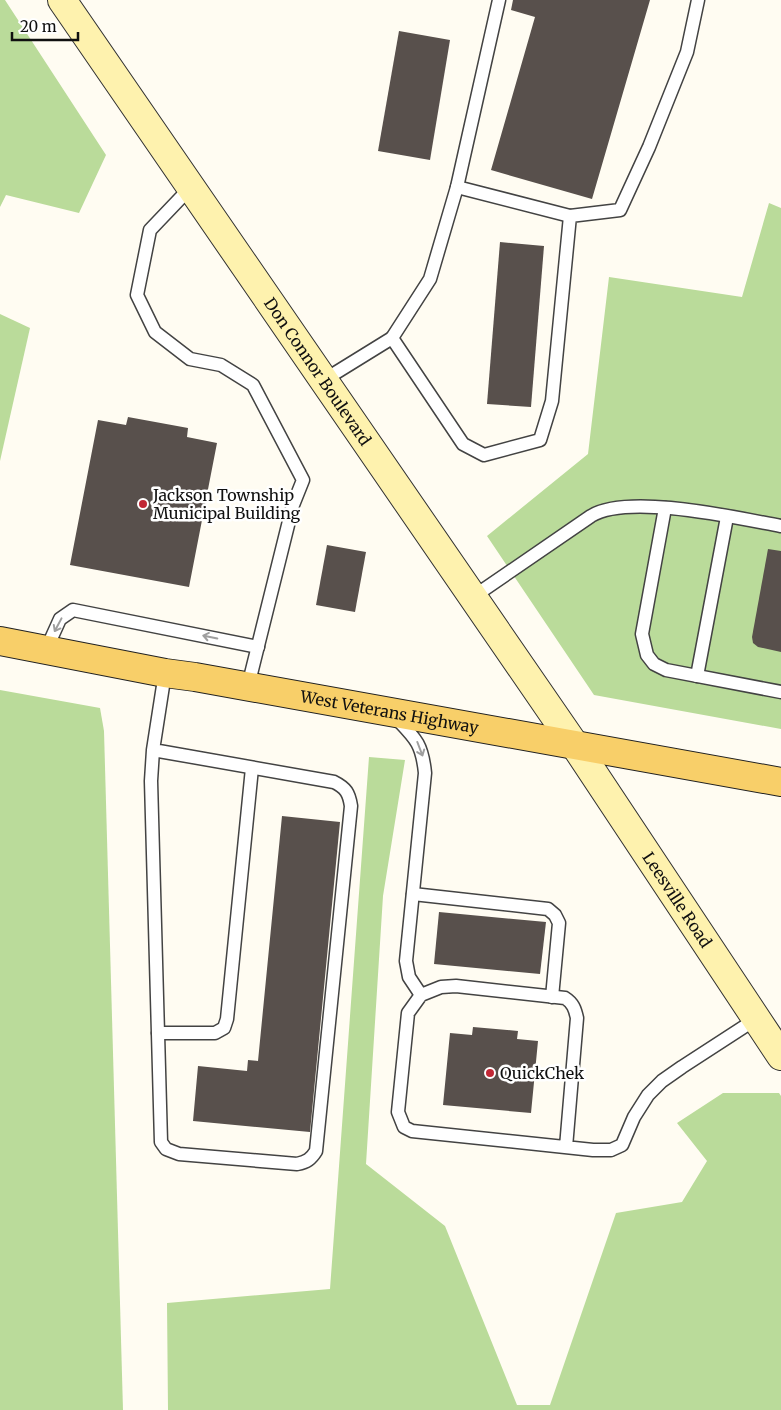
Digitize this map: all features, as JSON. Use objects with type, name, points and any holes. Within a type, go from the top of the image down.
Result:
[{"type":"main road","name":"West Veterans Highway","points":[[0,641],[164,673],[390,711],[781,782]]},
{"type":"street","name":"Don Connor Boulevard","points":[[62,0],[574,744]]},
{"type":"street","name":"Leesville Road","points":[[574,744],[781,1056]]},
{"type":"lane","points":[[324,380],[392,338],[430,279],[457,187],[498,0]]},
{"type":"lane","points":[[457,187],[570,216],[620,210],[649,147],[687,52],[698,0]]},
{"type":"lane","points":[[191,187],[150,230],[137,295],[155,332],[190,359],[221,365],[253,384],[302,480],[293,505],[248,686]]},
{"type":"lane","points":[[392,338],[463,444],[484,454],[540,440],[552,401],[570,216]]},
{"type":"lane","points":[[473,597],[598,511],[621,506],[665,508],[781,526]]},
{"type":"lane","points":[[665,508],[642,634],[647,655],[654,664],[666,670],[781,692]]},
{"type":"lane","points":[[697,676],[726,517]]},
{"type":"lane","points":[[46,650],[60,619],[74,610],[258,648]]},
{"type":"lane","points":[[153,750],[334,782],[344,787],[350,801],[316,1151],[312,1158],[305,1163],[297,1164],[179,1154],[166,1149],[161,1142],[150,781],[153,750],[164,673]]},
{"type":"lane","points":[[390,711],[416,738],[424,759],[425,774],[406,961],[409,977],[421,996]]},
{"type":"lane","points":[[158,1032],[215,1033],[224,1028],[227,1019],[252,768]]},
{"type":"lane","points":[[413,894],[548,909],[555,915],[558,923],[552,997]]},
{"type":"lane","points":[[566,1147],[577,1018],[576,1010],[571,1002],[565,998],[456,986],[441,987],[421,996],[408,1013],[398,1112],[404,1128],[412,1132],[566,1147],[611,1150],[622,1145],[634,1117],[648,1095],[662,1082],[756,1018]]},
{"type":"green space","points":[[0,0],[5,0],[106,155],[79,213],[6,195],[0,207]]},
{"type":"green space","points":[[769,203],[781,208],[781,729],[594,695],[487,536],[588,454],[609,277],[742,297]]},
{"type":"green space","points":[[0,314],[30,328],[0,461]]},
{"type":"green space","points":[[0,690],[100,708],[104,731],[123,1410],[0,1410]]},
{"type":"green space","points":[[369,757],[405,760],[383,896],[366,1164],[445,1226],[517,1405],[550,1405],[616,1213],[682,1202],[707,1161],[677,1123],[723,1093],[779,1093],[781,1096],[781,1410],[168,1410],[167,1303],[330,1289]]},
{"type":"building","points":[[513,0],[650,0],[592,199],[491,170],[535,17],[511,10]]},
{"type":"building","points":[[399,31],[450,40],[430,160],[378,151]]},
{"type":"building","points":[[500,242],[544,246],[531,407],[487,404]]},
{"type":"building","name":"Jackson Township Municipal Building","points":[[128,417],[188,428],[187,437],[217,443],[189,587],[70,565],[98,420],[126,425]]},
{"type":"building","points":[[327,545],[366,552],[355,612],[316,605]]},
{"type":"building","points":[[768,549],[781,551],[781,652],[758,647],[753,643],[752,637]]},
{"type":"building","points":[[282,816],[340,822],[310,1132],[193,1121],[198,1066],[247,1071],[248,1060],[258,1061]]},
{"type":"building","points":[[439,912],[546,922],[540,974],[434,964]]},
{"type":"building","name":"QuickChek","points":[[473,1027],[518,1031],[517,1039],[538,1041],[531,1113],[443,1105],[450,1033],[472,1035]]},
{"type":"place","name":"Jackson Township Municipal Building","points":[[143,504]]},
{"type":"place","name":"QuickChek","points":[[490,1073]]}]
